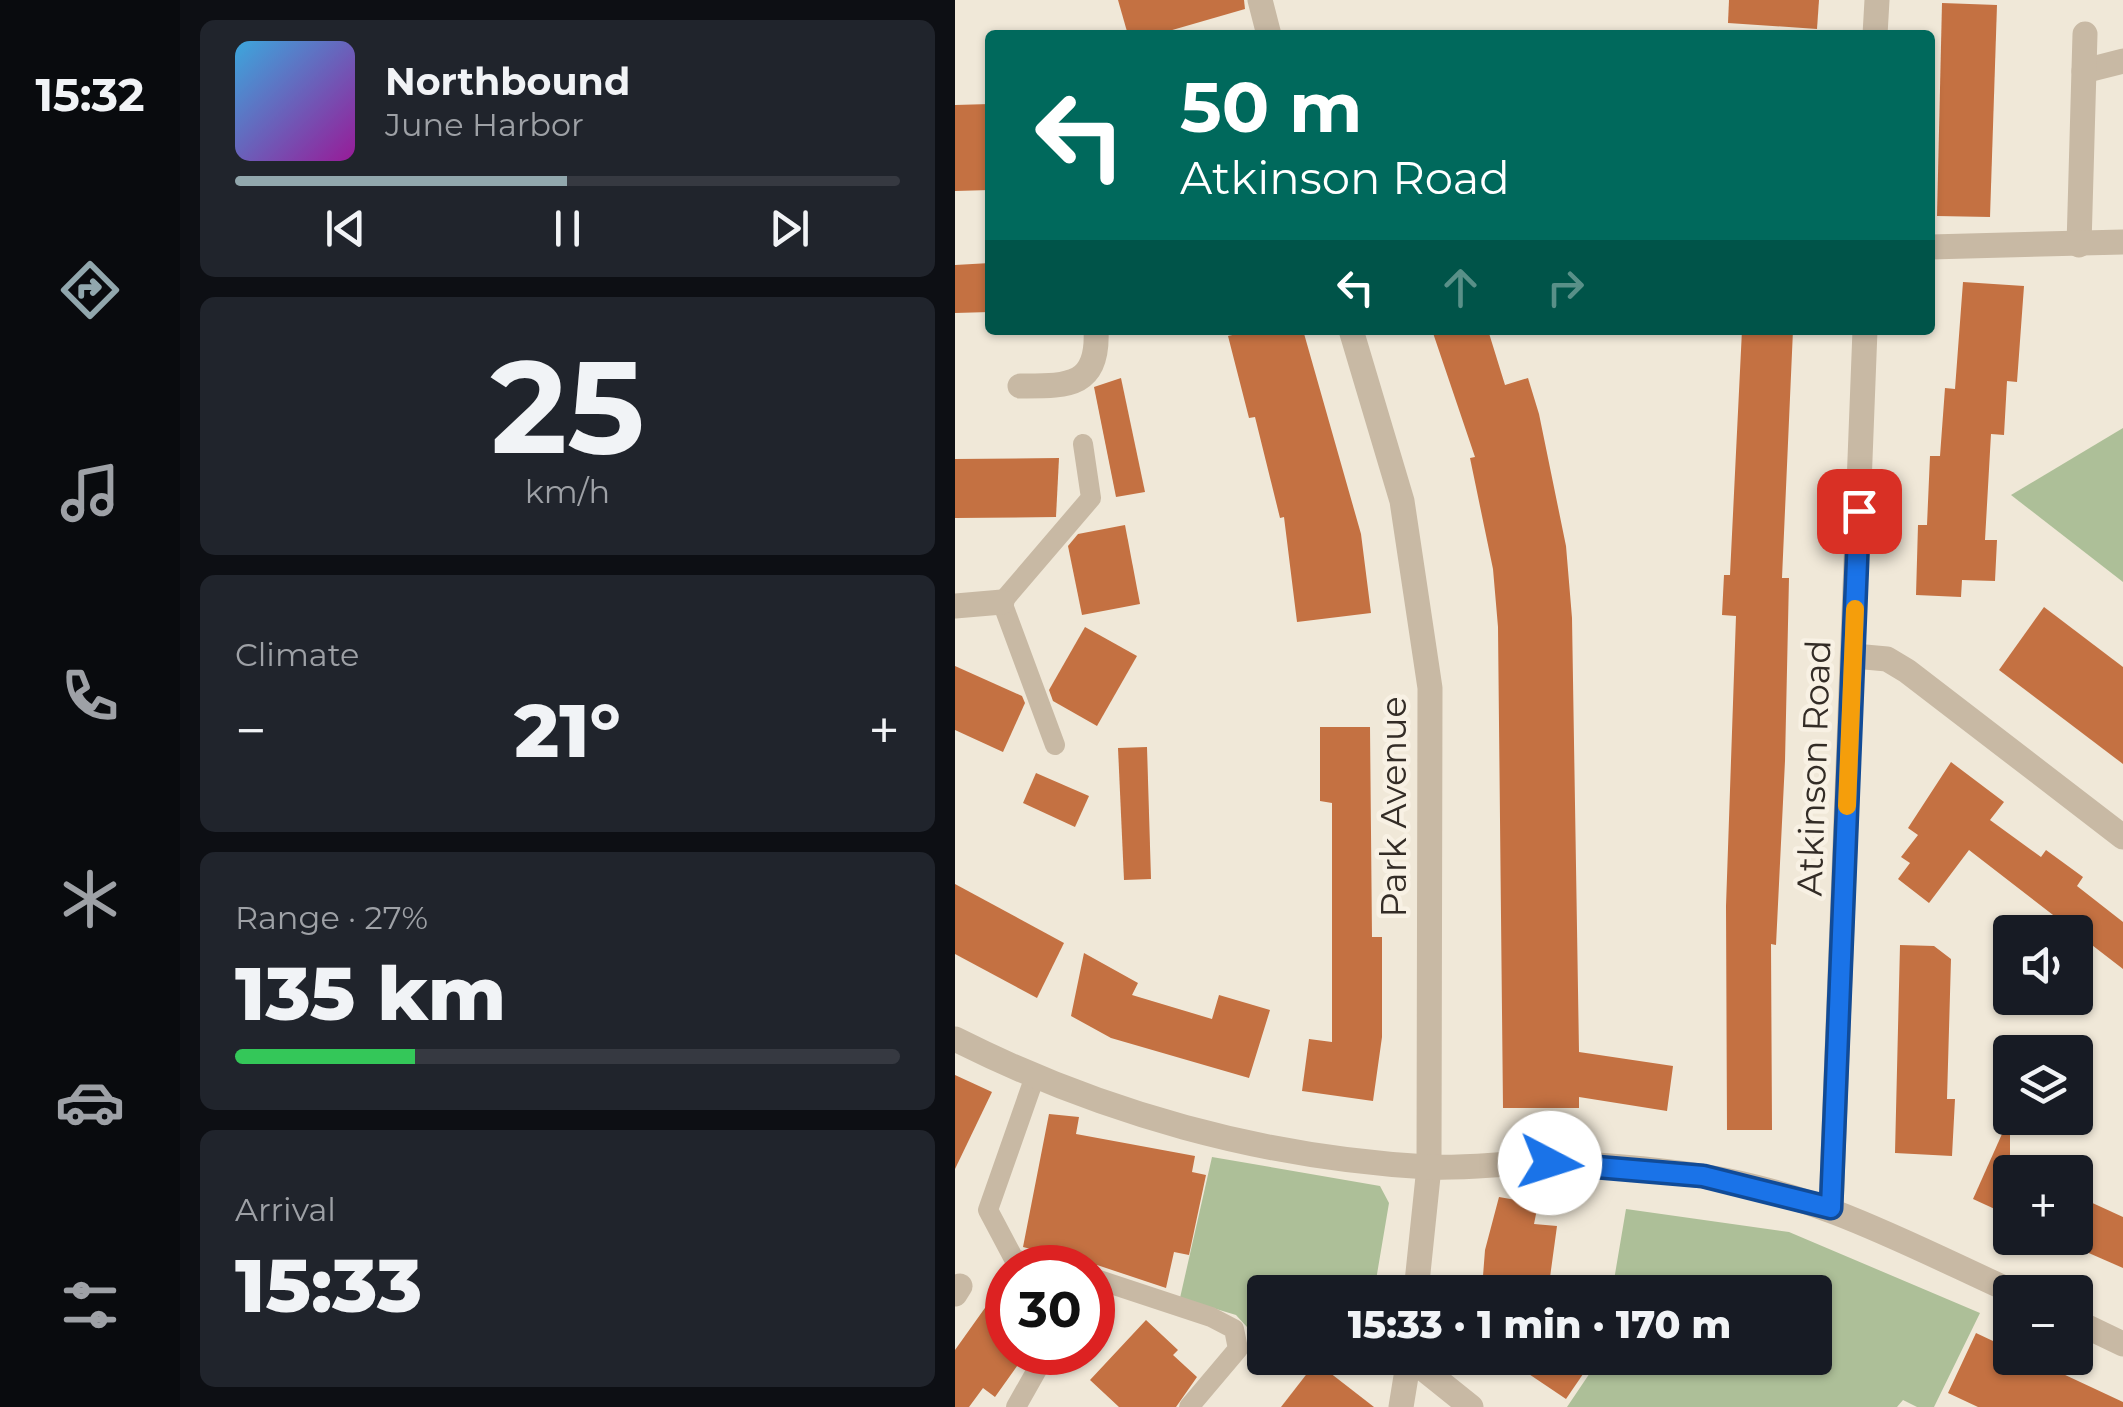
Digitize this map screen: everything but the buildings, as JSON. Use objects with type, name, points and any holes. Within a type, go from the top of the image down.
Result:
[{"type":"street","points":[[1260,0],[1268,30]]},
{"type":"street","points":[[1875,30],[1877,0]]},
{"type":"street","points":[[2079,245],[2085,34]]},
{"type":"street","points":[[2084,70],[2123,61]]},
{"type":"street","points":[[1935,247],[2123,242]]},
{"type":"street","points":[[1020,386],[1065,386],[1080,380],[1091,368],[1095,335]]},
{"type":"street","name":"Park Avenue","points":[[1352,335],[1402,501],[1429,688],[1429,1167],[1418,1275]]},
{"type":"street","name":"Atkinson Road","points":[[1831,1208],[1865,335]]},
{"type":"street","points":[[955,606],[1002,602]]},
{"type":"street","points":[[1853,656],[1887,659],[1907,671],[2123,837]]},
{"type":"street","points":[[955,1039],[1034,1079],[1164,1123],[1249,1144],[1429,1167],[1550,1163],[1703,1176],[1831,1208],[1993,1283]]},
{"type":"street","points":[[2093,1330],[2123,1344]]},
{"type":"street","points":[[1401,1407],[1406,1375]]},
{"type":"street","points":[[1431,1375],[1471,1407]]},
{"type":"lane","points":[[1055,745],[1002,602],[1091,498],[1083,444]]},
{"type":"lane","points":[[1007,1245],[988,1210],[1034,1079]]},
{"type":"lane","points":[[1115,1286],[1234,1329],[1239,1349],[1189,1407]]},
{"type":"lane","points":[[1016,1407],[1034,1375]]},
{"type":"green space","points":[[2123,428],[2123,582],[2011,495]]},
{"type":"green space","points":[[1212,1157],[1380,1186],[1389,1203],[1377,1275],[1247,1275],[1247,1327],[1236,1315],[1180,1298]]},
{"type":"green space","points":[[1626,1209],[1789,1232],[1980,1313],[1934,1407],[1917,1407],[1903,1400],[1897,1407],[1567,1407],[1589,1375],[1832,1375],[1832,1275],[1615,1275]]},
{"type":"slow traffic","points":[[1847,806],[1855,609]]},
{"type":"route","points":[[1550,1163],[1703,1176],[1831,1208],[1859,511]]}]
